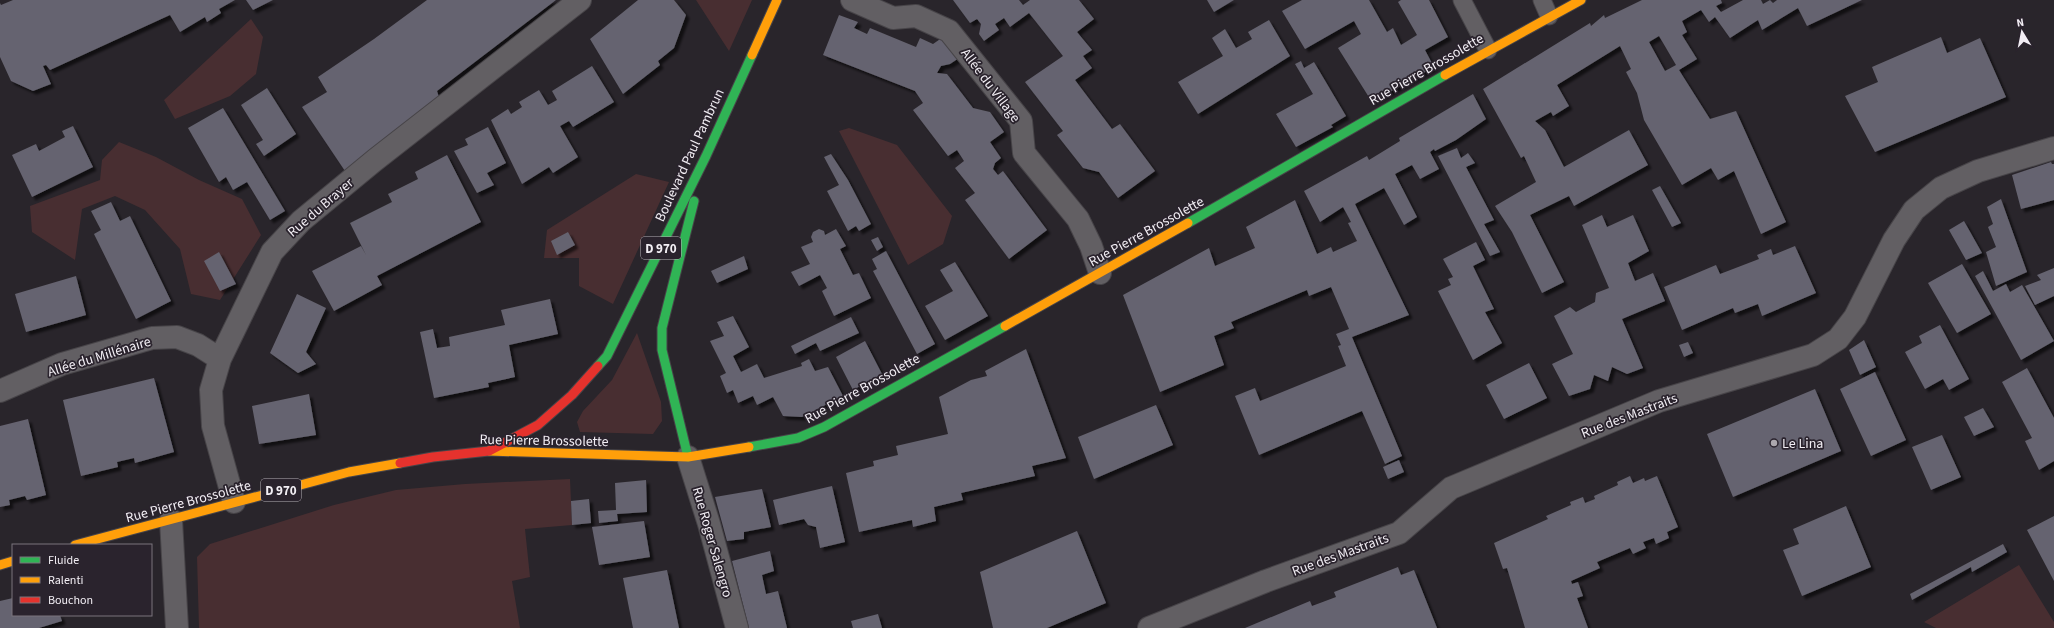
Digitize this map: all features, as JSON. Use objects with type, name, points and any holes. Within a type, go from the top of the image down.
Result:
[{"type":"main road","name":"Boulevard Paul Pambrun","points":[[489,451],[538,425],[572,395],[607,356],[706,156],[777,0]]},
{"type":"main road","name":"Rue Pierre Brossolette","points":[[79,544],[349,472],[432,457],[489,451],[688,457],[798,438],[824,427],[1100,273],[1488,50],[1580,0]]},
{"type":"main road","points":[[688,457],[662,350],[662,328],[706,156]]},
{"type":"main road","points":[[0,564],[12,561]]},
{"type":"street","name":"Rue du Brayer","points":[[234,502],[213,426],[211,390],[220,359],[272,252],[301,221],[375,160],[580,0]]},
{"type":"street","name":"Allée du Village","points":[[852,0],[893,18],[916,16],[949,31],[1021,121],[1024,153],[1078,219],[1091,246],[1100,273]]},
{"type":"street","name":"Rue des Mastraits","points":[[1149,628],[1266,581],[1399,533],[1451,488],[1652,404],[1813,355],[1838,339],[1854,316],[1894,240],[1914,210],[1941,188],[1978,171],[2054,148]]},
{"type":"street","name":"Allée du Millénaire","points":[[0,391],[62,364],[152,338],[177,337],[198,345],[220,359]]},
{"type":"street","name":"Rue Roger Salengro","points":[[688,457],[709,524],[737,628]]},
{"type":"street","points":[[171,520],[177,628]]},
{"type":"lane","points":[[1462,0],[1488,50]]},
{"type":"lane","points":[[1542,0],[1549,16]]},
{"type":"shaded area","points":[[696,0],[752,0],[729,51]]},
{"type":"shaded area","points":[[251,19],[263,37],[256,74],[230,96],[175,119],[164,100]]},
{"type":"shaded area","points":[[849,128],[897,145],[952,216],[943,244],[908,265],[839,131]]},
{"type":"shaded area","points":[[119,142],[156,157],[199,180],[242,199],[261,235],[220,300],[191,294],[180,249],[145,210],[115,196],[82,209],[75,260],[32,232],[30,206],[100,180],[102,160]]},
{"type":"shaded area","points":[[636,174],[669,182],[613,304],[579,286],[579,258],[544,258],[547,230]]},
{"type":"shaded area","points":[[637,333],[661,402],[662,421],[653,434],[580,432],[577,422],[583,411],[612,380]]},
{"type":"shaded area","points":[[570,479],[572,525],[525,529],[530,577],[512,581],[520,628],[199,628],[197,557],[210,544],[334,505],[396,490],[465,484]]},
{"type":"shaded area","points":[[2019,565],[2054,622],[2054,628],[1936,628],[1924,622]]},
{"type":"building","points":[[13,0],[235,0],[219,9],[221,13],[207,22],[205,17],[180,32],[170,15],[50,70],[46,65],[43,66],[51,84],[33,91],[11,81],[0,57],[0,3],[1,5]]},
{"type":"building","points":[[246,0],[273,0],[253,10]]},
{"type":"building","points":[[427,0],[556,0],[437,91],[439,97],[345,171],[302,107],[327,92],[318,77],[374,39]]},
{"type":"building","points":[[638,0],[674,0],[686,15],[674,48],[658,61],[660,65],[623,94],[590,39]]},
{"type":"building","points":[[953,0],[1019,0],[1023,5],[1030,0],[1079,0],[1094,19],[1077,32],[1092,50],[1083,56],[1092,68],[1075,80],[1112,129],[1120,124],[1155,171],[1118,198],[1099,172],[1083,168],[1057,135],[1063,131],[1025,82],[1063,56],[1029,13],[1010,27],[1004,18],[995,24],[999,30],[984,41],[979,34],[981,24],[977,19],[970,23]]},
{"type":"building","points":[[1207,0],[1234,0],[1214,12]]},
{"type":"building","points":[[1302,0],[1369,0],[1387,32],[1393,28],[1401,45],[1417,35],[1398,2],[1401,0],[1429,0],[1448,37],[1425,50],[1434,67],[1372,102],[1338,48],[1361,34],[1354,21],[1305,49],[1282,11]]},
{"type":"building","points":[[1642,0],[1721,0],[1722,3],[1716,6],[1721,12],[1743,0],[1761,0],[1763,4],[1770,0],[1773,3],[1777,0],[1862,0],[1807,26],[1798,8],[1762,30],[1758,20],[1730,38],[1715,17],[1709,22],[1701,10],[1682,21],[1687,32],[1682,35],[1697,59],[1679,70],[1710,119],[1736,111],[1786,222],[1761,234],[1734,171],[1718,180],[1711,168],[1682,185],[1644,120],[1637,93],[1626,72],[1631,69],[1620,46],[1557,85],[1569,106],[1553,116],[1551,112],[1535,121],[1545,130],[1564,167],[1629,130],[1648,165],[1574,206],[1569,196],[1530,215],[1564,282],[1542,293],[1512,232],[1495,206],[1536,182],[1524,156],[1521,158],[1483,89],[1590,23],[1591,26],[1604,15],[1605,18]],"holes":[[[1659,36],[1676,65],[1665,71],[1649,42]]]},
{"type":"building","points":[[839,15],[858,22],[854,28],[867,34],[870,28],[916,47],[920,38],[933,44],[946,35],[962,56],[950,64],[941,66],[937,73],[947,74],[973,108],[990,112],[1004,132],[990,142],[1001,158],[995,163],[993,169],[998,175],[1003,171],[1047,230],[1009,259],[965,200],[975,193],[955,168],[964,161],[957,150],[948,156],[913,110],[923,103],[915,91],[823,55]]},
{"type":"building","points":[[1269,20],[1290,56],[1198,114],[1178,82],[1223,56],[1212,38],[1225,29],[1236,48],[1252,39],[1248,32]]},
{"type":"building","points":[[1941,37],[1947,53],[1980,38],[2006,97],[1875,152],[1845,96],[1878,82],[1872,67]]},
{"type":"building","points":[[1301,61],[1304,68],[1314,62],[1346,116],[1331,125],[1333,127],[1296,147],[1276,114],[1313,94],[1295,64]]},
{"type":"building","points":[[592,66],[614,102],[573,127],[569,121],[560,126],[578,157],[553,173],[549,167],[522,184],[491,120],[508,109],[511,114],[522,107],[519,102],[539,90],[548,105],[557,100],[552,91]]},
{"type":"building","points":[[267,88],[296,134],[264,156],[256,144],[263,140],[241,105]]},
{"type":"building","points":[[1473,94],[1486,119],[1456,140],[1430,152],[1439,169],[1420,179],[1412,165],[1395,174],[1417,217],[1404,225],[1384,188],[1355,204],[1409,315],[1352,337],[1402,456],[1385,464],[1362,411],[1259,455],[1235,396],[1255,388],[1260,401],[1346,366],[1338,346],[1341,345],[1336,334],[1349,329],[1331,287],[1309,296],[1307,290],[1231,322],[1234,328],[1214,336],[1224,365],[1160,392],[1123,295],[1209,248],[1215,266],[1255,248],[1246,227],[1295,200],[1317,254],[1331,247],[1333,252],[1357,241],[1348,223],[1351,222],[1343,207],[1320,222],[1304,191],[1367,156],[1369,160],[1400,141],[1399,138]]},
{"type":"building","points":[[223,108],[285,211],[270,220],[247,182],[233,190],[226,177],[219,182],[188,128]]},
{"type":"building","points":[[73,126],[93,167],[32,197],[12,155],[36,144],[39,151],[65,137],[62,131]]},
{"type":"building","points":[[488,127],[506,163],[487,173],[494,185],[477,193],[454,151],[468,145],[465,139]]},
{"type":"building","points":[[1457,148],[1461,158],[1468,153],[1475,163],[1466,167],[1494,220],[1484,224],[1500,252],[1490,256],[1438,156]]},
{"type":"building","points":[[831,154],[848,180],[871,224],[859,231],[856,226],[848,231],[827,191],[839,185],[824,157]]},
{"type":"building","points":[[447,155],[481,222],[377,276],[382,285],[334,311],[312,271],[361,246],[366,255],[350,223],[392,202],[388,194],[418,179],[415,172]]},
{"type":"building","points":[[2051,162],[2054,164],[2054,200],[2021,209],[2012,175]]},
{"type":"building","points":[[1660,186],[1681,223],[1672,227],[1652,190]]},
{"type":"building","points":[[2001,199],[2027,272],[1996,286],[1986,252],[1996,247],[1988,227],[1993,224],[1987,207]]},
{"type":"building","points":[[111,202],[120,221],[130,216],[171,301],[136,319],[94,234],[101,230],[91,211]]},
{"type":"building","points":[[1602,215],[1607,227],[1633,215],[1649,251],[1628,263],[1635,281],[1653,273],[1665,301],[1622,319],[1643,368],[1627,374],[1612,367],[1608,381],[1594,375],[1590,389],[1569,396],[1552,364],[1573,354],[1554,316],[1570,307],[1576,312],[1595,302],[1596,293],[1609,288],[1582,225]]},
{"type":"building","points":[[1964,221],[1982,253],[1966,260],[1949,230]]},
{"type":"building","points":[[819,229],[824,231],[825,235],[836,229],[846,246],[840,249],[853,275],[859,273],[871,298],[834,316],[822,291],[827,288],[820,275],[799,286],[791,272],[810,264],[801,247],[813,242],[811,237],[813,232]]},
{"type":"building","points":[[568,232],[575,245],[557,255],[551,241]]},
{"type":"building","points":[[878,237],[883,247],[877,251],[871,240]]},
{"type":"building","points":[[1476,242],[1485,260],[1473,266],[1494,309],[1485,312],[1502,343],[1473,360],[1438,291],[1451,285],[1448,279],[1453,277],[1443,259]]},
{"type":"building","points":[[1795,246],[1816,293],[1762,316],[1758,304],[1735,313],[1733,308],[1682,330],[1664,287],[1716,265],[1720,274],[1759,259],[1757,255],[1771,249],[1773,255]]},
{"type":"building","points":[[886,251],[935,344],[917,354],[873,271],[877,269],[872,259]]},
{"type":"building","points":[[219,252],[236,284],[220,291],[204,261]]},
{"type":"building","points":[[744,256],[748,269],[717,283],[711,271]]},
{"type":"building","points":[[955,262],[988,316],[945,340],[925,306],[953,291],[940,270]]},
{"type":"building","points":[[1962,264],[1991,314],[1957,333],[1928,283]]},
{"type":"building","points":[[2054,268],[2054,296],[2035,305],[2025,286],[2041,280],[2037,275]]},
{"type":"building","points":[[1983,271],[1993,291],[2006,284],[2010,292],[2022,285],[2054,341],[2021,360],[1975,276]]},
{"type":"building","points":[[76,276],[86,315],[26,332],[15,294]]},
{"type":"building","points":[[297,294],[326,308],[306,352],[316,364],[298,373],[270,353]]},
{"type":"building","points":[[550,299],[558,334],[509,345],[515,377],[488,383],[489,387],[434,398],[420,332],[433,329],[437,348],[450,346],[449,337],[505,325],[501,310]]},
{"type":"building","points":[[733,316],[749,347],[733,356],[741,372],[757,364],[764,378],[802,366],[801,363],[809,359],[815,371],[828,367],[843,396],[802,417],[783,416],[773,397],[757,405],[753,396],[738,403],[733,390],[727,393],[720,376],[726,373],[710,341],[724,336],[717,322]]},
{"type":"building","points":[[851,317],[859,333],[820,351],[816,343],[795,354],[791,346]]},
{"type":"building","points":[[1940,325],[1969,379],[1949,390],[1943,379],[1925,389],[1905,352],[1922,343],[1919,336]]},
{"type":"building","points":[[1864,340],[1876,367],[1860,375],[1849,350]]},
{"type":"building","points":[[865,341],[882,374],[853,390],[836,357]]},
{"type":"building","points":[[1688,342],[1693,353],[1684,357],[1679,345]]},
{"type":"building","points":[[1026,349],[1066,458],[1032,466],[1035,476],[961,493],[963,500],[934,507],[936,521],[913,527],[912,520],[859,532],[846,473],[874,466],[873,461],[898,455],[896,446],[948,434],[939,397],[971,380],[987,376],[985,371]]},
{"type":"building","points":[[1529,363],[1547,398],[1504,419],[1486,385]]},
{"type":"building","points":[[2027,368],[2054,418],[2054,461],[2039,470],[2025,441],[2032,438],[2002,382]]},
{"type":"building","points":[[1875,372],[1906,440],[1871,456],[1840,389]]},
{"type":"building","points":[[154,378],[174,452],[135,463],[134,458],[117,462],[118,467],[81,476],[63,400]]},
{"type":"building","name":"Le Lina","points":[[1815,389],[1841,451],[1733,497],[1707,434]]},
{"type":"building","points":[[309,394],[316,435],[259,444],[252,406]]},
{"type":"building","points":[[1156,405],[1173,445],[1094,479],[1078,437]]},
{"type":"building","points":[[1983,408],[1994,427],[1974,436],[1964,417]]},
{"type":"building","points":[[28,419],[46,495],[27,500],[25,496],[9,500],[10,505],[0,507],[0,426]]},
{"type":"building","points":[[1942,435],[1961,477],[1931,490],[1912,447]]},
{"type":"building","points":[[1399,460],[1404,472],[1388,479],[1383,467]]},
{"type":"building","points":[[1630,476],[1633,483],[1644,478],[1645,481],[1657,476],[1678,527],[1667,532],[1669,538],[1656,544],[1654,538],[1643,542],[1646,548],[1633,554],[1630,548],[1597,562],[1600,568],[1571,581],[1572,584],[1578,582],[1583,596],[1577,598],[1588,628],[1525,628],[1507,568],[1503,569],[1494,543],[1548,519],[1546,516],[1571,505],[1570,502],[1583,497],[1585,503],[1595,499],[1594,496],[1618,485],[1617,482]]},
{"type":"building","points":[[646,480],[647,512],[617,514],[618,521],[599,523],[598,511],[616,510],[615,483]]},
{"type":"building","points":[[832,486],[845,542],[820,548],[816,527],[808,525],[804,519],[779,525],[773,500]]},
{"type":"building","points":[[762,489],[771,527],[744,532],[744,539],[727,541],[715,497]]},
{"type":"building","points":[[589,499],[591,523],[572,525],[571,501]]},
{"type":"building","points":[[1846,506],[1871,567],[1802,596],[1783,550],[1799,544],[1793,529]]},
{"type":"building","points":[[2054,516],[2054,581],[2027,530]]},
{"type":"building","points":[[644,521],[650,557],[599,565],[592,527]]},
{"type":"building","points":[[1077,531],[1106,603],[1047,628],[993,628],[980,572]]},
{"type":"building","points":[[2003,544],[2007,552],[1972,572],[1971,567],[1912,600],[1910,594]]},
{"type":"building","points":[[770,551],[774,571],[762,575],[766,594],[778,591],[787,628],[749,628],[732,561]]},
{"type":"building","points":[[1398,567],[1401,575],[1414,570],[1437,628],[1245,628],[1310,601],[1312,606],[1336,597],[1334,592]]},
{"type":"building","points":[[667,570],[679,628],[633,628],[623,578]]},
{"type":"building","points":[[12,598],[12,616],[60,616],[62,621],[39,628],[0,628],[0,601]]},
{"type":"building","points":[[878,614],[882,628],[853,628],[851,621]]},
{"type":"traffic: fast","points":[[598,366],[607,356],[706,156],[752,55]]},
{"type":"traffic: fast","points":[[1188,223],[1445,75]]},
{"type":"traffic: fast","points":[[688,457],[662,350],[662,328],[694,201]]},
{"type":"traffic: fast","points":[[749,447],[798,438],[824,427],[1005,326]]},
{"type":"traffic: slow","points":[[752,55],[777,0]]},
{"type":"traffic: slow","points":[[1445,75],[1581,0]]},
{"type":"traffic: slow","points":[[1005,326],[1188,223]]},
{"type":"traffic: slow","points":[[489,451],[688,457],[749,447]]},
{"type":"traffic: slow","points":[[79,544],[349,472],[400,463]]},
{"type":"traffic: slow","points":[[0,565],[12,561]]},
{"type":"traffic: jam","points":[[400,463],[433,457],[489,451],[538,425],[572,395],[598,366]]},
{"type":"place","name":"Le Lina","points":[[1774,443]]}]
